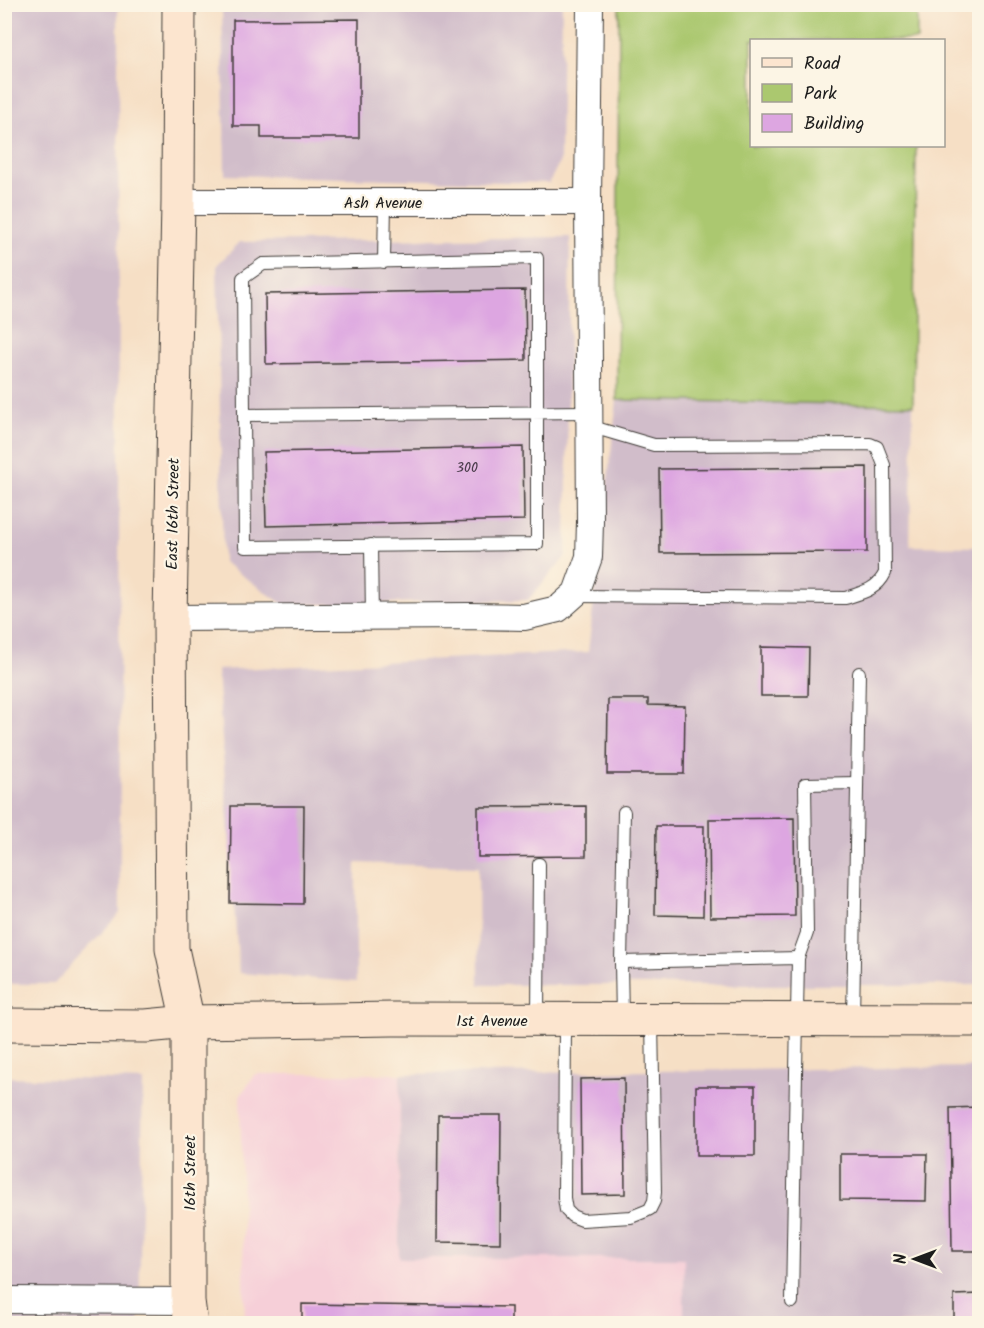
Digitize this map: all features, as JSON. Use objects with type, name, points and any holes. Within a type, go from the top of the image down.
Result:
[{"type":"street","name":"East 16th Street","points":[[179,4],[178,202],[170,618],[172,949],[188,1022]]},
{"type":"street","points":[[170,618],[524,617],[558,609],[576,593],[589,557],[590,522],[588,202],[590,4]]},
{"type":"street","name":"Ash Avenue","points":[[178,202],[588,202]]},
{"type":"street","name":"1st Avenue","points":[[4,1025],[146,1026],[188,1022],[393,1019],[980,1020]]},
{"type":"street","name":"16th Street","points":[[188,1022],[190,1312]]},
{"type":"street","points":[[4,1300],[190,1312]]},
{"type":"lane","points":[[384,262],[385,202]]},
{"type":"lane","points":[[537,258],[537,543],[245,547],[243,278],[263,264],[384,262],[537,258]]},
{"type":"lane","points":[[244,415],[537,413],[589,419],[654,445],[870,444],[877,447],[884,465],[885,573],[876,586],[864,592],[845,598],[572,596]]},
{"type":"lane","points":[[371,545],[372,617]]},
{"type":"lane","points":[[853,1019],[860,673]]},
{"type":"lane","points":[[792,1302],[798,958],[807,933],[805,784],[857,783]]},
{"type":"lane","points":[[539,864],[566,1210],[582,1221],[631,1217],[650,1209],[654,1202],[655,1181],[637,1020],[621,962],[624,812]]},
{"type":"lane","points":[[621,962],[798,958]]},
{"type":"shaded area","points":[[5,4],[118,5],[120,913],[54,984],[5,984]]},
{"type":"shaded area","points":[[222,5],[562,5],[560,161],[549,183],[225,175]]},
{"type":"shaded area","points":[[570,237],[566,556],[528,600],[284,605],[223,562],[217,265],[240,242]]},
{"type":"shaded area","points":[[617,400],[913,405],[910,546],[979,547],[979,985],[479,985],[478,867],[356,863],[356,982],[239,973],[217,670],[588,652]]},
{"type":"shaded area","points":[[979,1067],[979,1323],[684,1323],[684,1258],[399,1258],[400,1074]]},
{"type":"shaded area","points":[[255,1074],[400,1074],[399,1258],[684,1258],[684,1323],[245,1323],[240,1096]]},
{"type":"shaded area","points":[[5,1077],[143,1081],[139,1323],[5,1324]]},
{"type":"green space","points":[[619,5],[917,5],[917,39],[750,39],[750,147],[916,147],[913,405],[617,400]]},
{"type":"building","points":[[359,19],[359,138],[261,138],[261,126],[233,126],[233,20]]},
{"type":"building","points":[[525,290],[526,360],[266,364],[265,294]]},
{"type":"building","points":[[523,447],[524,520],[266,526],[264,452]]},
{"type":"building","points":[[867,467],[867,552],[660,553],[659,469]]},
{"type":"building","points":[[761,647],[809,648],[808,696],[761,696]]},
{"type":"building","points":[[608,699],[648,699],[648,705],[685,706],[684,774],[607,774]]},
{"type":"building","points":[[231,806],[304,806],[303,904],[230,903]]},
{"type":"building","points":[[586,806],[586,856],[478,857],[478,807]]},
{"type":"building","points":[[794,818],[795,916],[710,917],[709,819]]},
{"type":"building","points":[[656,826],[704,826],[703,916],[655,915]]},
{"type":"building","points":[[624,1078],[625,1194],[581,1195],[580,1079]]},
{"type":"building","points":[[696,1086],[755,1086],[755,1156],[696,1156]]},
{"type":"building","points":[[980,1107],[980,1251],[952,1251],[950,1108]]},
{"type":"building","points":[[438,1115],[501,1115],[500,1243],[437,1242]]},
{"type":"building","points":[[840,1154],[927,1154],[926,1201],[840,1200]]},
{"type":"building","points":[[980,1294],[980,1324],[954,1324],[954,1295]]},
{"type":"building","points":[[302,1304],[511,1307],[511,1324],[302,1324]]}]
